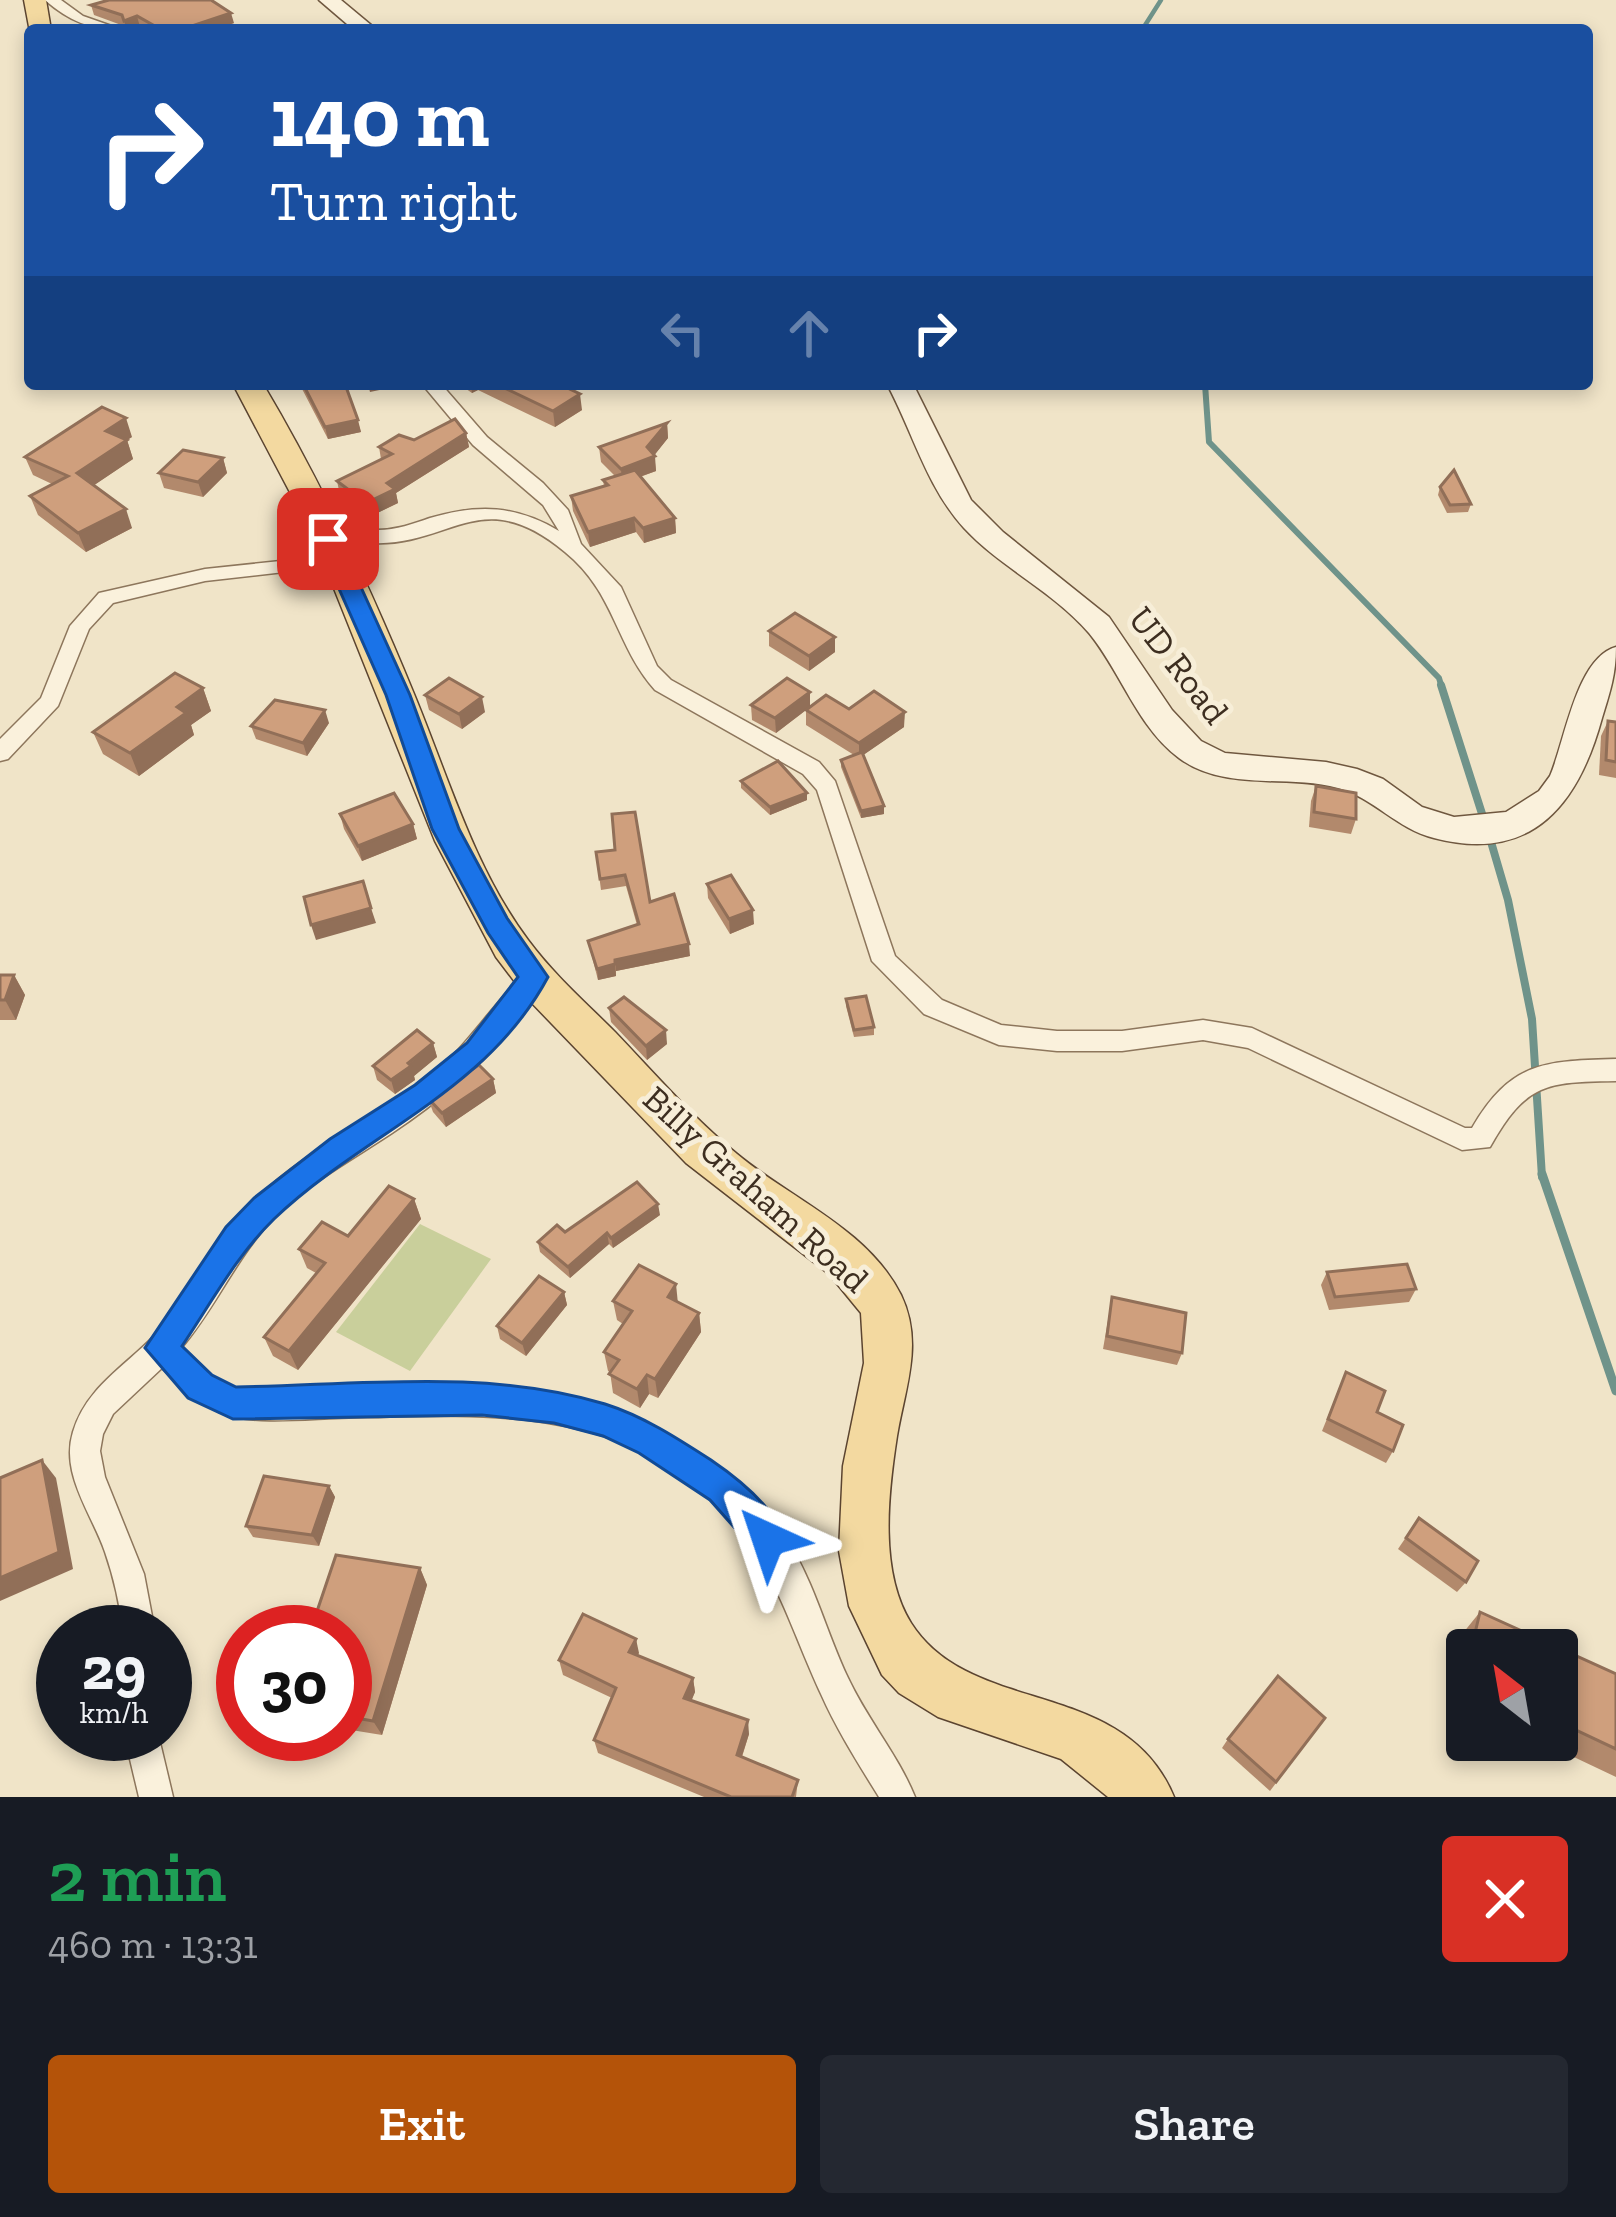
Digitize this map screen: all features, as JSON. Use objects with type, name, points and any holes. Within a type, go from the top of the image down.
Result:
[{"type":"main road","points":[[329,0],[359,24]]},
{"type":"main road","name":"Billy Graham Road","points":[[252,390],[289,451],[398,695],[446,829],[498,926],[534,977],[699,1147],[873,1289],[888,1318],[890,1370],[872,1437],[864,1559],[878,1623],[904,1661],[937,1690],[1071,1734],[1121,1769],[1146,1797]]},
{"type":"main road","name":"UD Road","points":[[903,390],[943,478],[978,529],[1065,592],[1097,622],[1180,742],[1202,758],[1331,774],[1367,785],[1416,820],[1447,830],[1486,828],[1532,815],[1562,789],[1584,739],[1601,673],[1616,658]]},
{"type":"street","points":[[52,0],[78,19],[95,24]]},
{"type":"street","points":[[436,390],[476,438],[549,500],[571,534],[572,546]]},
{"type":"street","points":[[318,517],[363,539],[402,535],[482,512],[510,514],[572,546],[614,592],[640,654],[663,685],[811,768],[827,787],[884,962],[933,1007],[999,1035],[1057,1041],[1122,1041],[1203,1030],[1252,1038],[1462,1139],[1480,1139],[1508,1090],[1521,1082],[1549,1074],[1616,1070]]},
{"type":"street","points":[[0,753],[50,700],[80,626],[106,598],[206,575],[338,561]]},
{"type":"street","points":[[135,1605],[128,1569],[86,1470],[91,1422],[104,1403],[162,1348],[237,1237],[265,1208],[341,1148],[426,1094],[477,1052],[534,977]]},
{"type":"street","points":[[162,1348],[200,1387],[233,1403],[482,1399],[554,1407],[607,1421],[652,1441],[722,1488],[768,1539],[838,1694],[898,1797]]},
{"type":"street","points":[[147,1761],[156,1797]]},
{"type":"green space","points":[[420,1224],[491,1259],[410,1371],[336,1332]]},
{"type":"building","points":[[109,0],[211,0],[231,13],[198,24],[151,24],[137,16],[124,21],[122,15],[91,5]]},
{"type":"building","points":[[306,390],[347,390],[358,420],[325,427]]},
{"type":"building","points":[[509,390],[580,394],[553,411]]},
{"type":"building","points":[[102,407],[126,418],[106,431],[127,440],[77,473],[126,509],[78,533],[30,496],[68,476],[25,457]]},
{"type":"building","points":[[455,419],[466,433],[387,483],[395,489],[366,503],[337,481],[392,454],[379,447],[399,435],[414,440]]},
{"type":"building","points":[[667,423],[647,447],[655,456],[621,469],[599,447]]},
{"type":"building","points":[[183,450],[223,458],[198,482],[159,473]]},
{"type":"building","points":[[635,470],[675,518],[643,528],[634,518],[588,532],[571,496],[608,485],[603,480]]},
{"type":"building","points":[[1454,470],[1471,504],[1450,505],[1440,487]]},
{"type":"building","points":[[795,613],[835,637],[809,656],[769,631]]},
{"type":"building","points":[[175,673],[203,688],[177,707],[186,713],[130,753],[93,732]]},
{"type":"building","points":[[449,678],[482,697],[459,714],[425,695]]},
{"type":"building","points":[[787,678],[810,692],[775,718],[751,705]]},
{"type":"building","points":[[874,691],[905,712],[859,743],[806,710],[826,695],[849,709]]},
{"type":"building","points":[[275,700],[325,710],[303,743],[251,726]]},
{"type":"building","points":[[1608,721],[1616,722],[1616,762],[1606,760]]},
{"type":"building","points":[[862,752],[884,806],[861,811],[841,760]]},
{"type":"building","points":[[778,761],[807,793],[770,807],[741,781]]},
{"type":"building","points":[[1316,786],[1356,793],[1356,819],[1314,812]]},
{"type":"building","points":[[394,793],[413,824],[358,846],[340,814]]},
{"type":"building","points":[[635,812],[650,902],[674,894],[689,944],[615,960],[597,969],[588,941],[639,924],[625,875],[600,879],[596,852],[615,850],[612,814]]},
{"type":"building","points":[[731,875],[753,910],[729,919],[707,884]]},
{"type":"building","points":[[363,881],[371,908],[311,925],[304,897]]},
{"type":"building","points":[[0,975],[14,975],[5,1000],[0,1000]]},
{"type":"building","points":[[866,996],[874,1027],[854,1030],[846,999]]},
{"type":"building","points":[[624,997],[666,1030],[646,1046],[609,1008]]},
{"type":"building","points":[[417,1030],[433,1043],[408,1063],[411,1066],[391,1080],[373,1066]]},
{"type":"building","points":[[479,1065],[493,1079],[442,1113],[428,1098]]},
{"type":"building","points":[[637,1182],[658,1204],[611,1238],[607,1233],[568,1267],[538,1242],[557,1225],[565,1232]]},
{"type":"building","points":[[389,1186],[414,1199],[289,1351],[264,1337],[325,1263],[299,1249],[322,1222],[348,1236]]},
{"type":"building","points":[[1407,1264],[1416,1289],[1335,1297],[1327,1272]]},
{"type":"building","points":[[639,1265],[676,1284],[668,1297],[699,1313],[655,1379],[647,1375],[637,1389],[609,1374],[619,1360],[604,1352],[632,1311],[613,1301]]},
{"type":"building","points":[[539,1276],[564,1292],[522,1343],[497,1326]]},
{"type":"building","points":[[1112,1297],[1186,1313],[1182,1353],[1107,1336]]},
{"type":"building","points":[[1346,1372],[1385,1391],[1377,1412],[1403,1425],[1393,1451],[1328,1419]]},
{"type":"building","points":[[42,1460],[59,1552],[0,1578],[0,1478]]},
{"type":"building","points":[[264,1476],[329,1486],[312,1535],[246,1526]]},
{"type":"building","points":[[1419,1518],[1478,1561],[1466,1582],[1406,1538]]},
{"type":"building","points":[[336,1555],[420,1568],[373,1721],[372,1605],[319,1605]]},
{"type":"building","points":[[1480,1612],[1517,1629],[1476,1629]]},
{"type":"building","points":[[583,1614],[636,1639],[629,1652],[693,1678],[684,1698],[748,1720],[737,1755],[798,1780],[792,1797],[731,1797],[594,1740],[616,1688],[559,1660]]},
{"type":"building","points":[[1578,1657],[1616,1674],[1616,1749],[1578,1731]]},
{"type":"building","points":[[1278,1676],[1325,1718],[1276,1782],[1228,1739]]},
{"type":"waterway","points":[[1146,24],[1161,0]]},
{"type":"waterway","points":[[1205,390],[1209,442],[1439,678],[1442,688]]},
{"type":"waterway","points":[[1441,685],[1484,820]]},
{"type":"waterway","points":[[1489,835],[1508,900],[1532,1019],[1542,1177]]},
{"type":"waterway","points":[[1542,1174],[1616,1391]]},
{"type":"route","points":[[328,539],[398,695],[446,829],[498,926],[534,977],[477,1052],[426,1094],[341,1148],[265,1208],[237,1237],[162,1348],[200,1387],[233,1403],[482,1399],[554,1407],[607,1421],[652,1441],[722,1488],[768,1539]]}]
